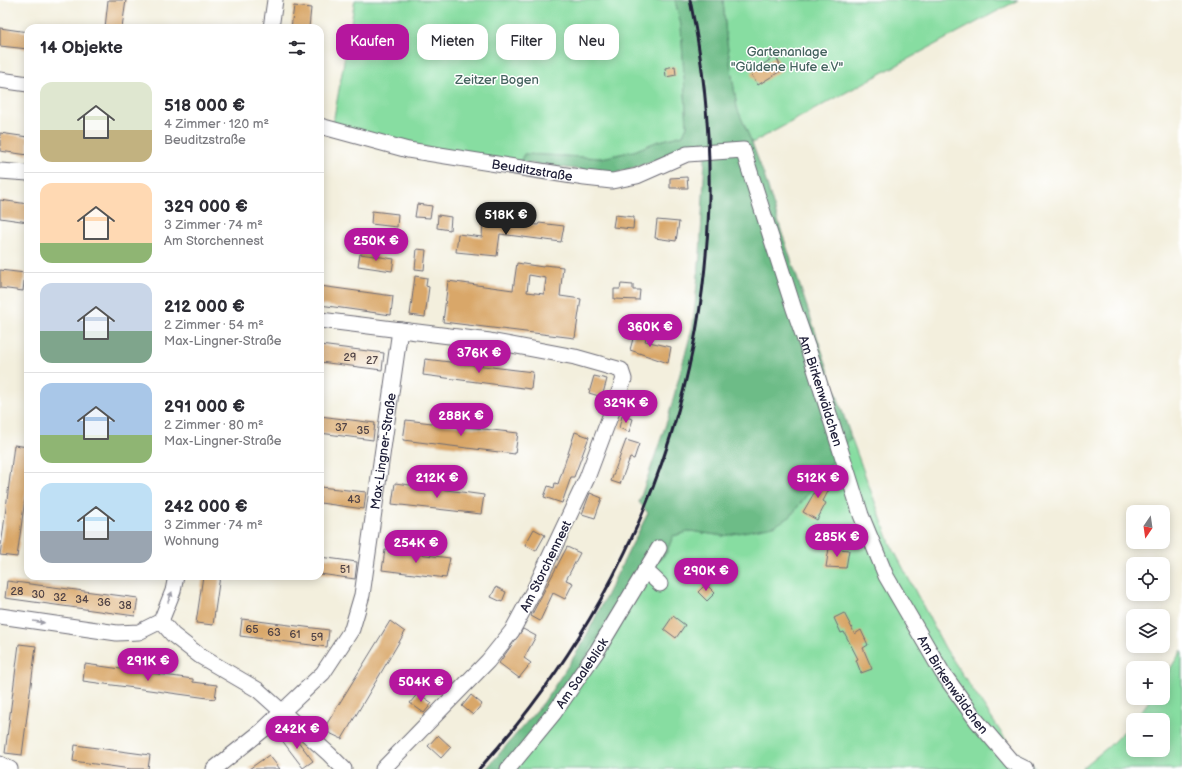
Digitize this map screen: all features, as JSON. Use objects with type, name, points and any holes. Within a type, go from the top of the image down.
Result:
[{"type":"street","points":[[272,24],[275,0]]},
{"type":"street","points":[[0,80],[24,83]]},
{"type":"street","name":"Beuditzstraße","points":[[324,127],[408,150],[612,181],[637,176],[687,154],[743,150]]},
{"type":"street","name":"Am Birkenwäldchen","points":[[743,150],[861,515],[886,576],[942,672],[977,721],[1012,762],[1026,769]]},
{"type":"street","points":[[0,171],[24,173]]},
{"type":"street","points":[[324,320],[400,330]]},
{"type":"street","name":"Am Storchennest","points":[[383,769],[488,661],[512,631],[534,590],[570,515],[601,443],[624,379],[621,370],[575,357],[490,341],[400,330]]},
{"type":"street","name":"Max-Lingner-Straße","points":[[214,769],[262,730],[323,673],[352,629],[362,595],[400,330]]},
{"type":"street","name":"Am Saaleblick","points":[[508,769],[554,713],[593,657],[659,548]]},
{"type":"street","points":[[645,570],[660,584]]},
{"type":"street","points":[[0,616],[117,633],[139,632],[161,621],[173,591],[175,580]]},
{"type":"street","points":[[161,621],[173,635],[200,656],[258,690],[344,769]]},
{"type":"green space","name":"Zeitzer Bogen","points":[[355,0],[675,0],[681,25],[687,126],[683,135],[656,142],[634,151],[602,158],[524,154],[520,162],[385,141],[333,123],[344,60],[409,60],[409,24],[351,24]]},
{"type":"green space","points":[[675,0],[723,0],[726,36],[737,108],[764,175],[851,437],[790,517],[774,526],[723,536],[691,531],[673,536],[666,554],[632,582],[557,702],[503,769],[486,769],[544,702],[581,646],[648,513],[639,502],[668,418],[693,325],[700,254],[705,158],[703,141],[681,153],[613,174],[520,162],[524,154],[602,158],[634,151],[656,142],[683,135],[687,126],[681,25]]},
{"type":"green space","name":"Gartenanlage \"Güldene Hufe e.V\"","points":[[723,0],[1018,0],[752,143],[737,108],[726,36]]},
{"type":"green space","points":[[851,437],[890,543],[945,648],[1012,749],[1030,762],[1036,769],[503,769],[632,582],[666,554],[673,536],[691,531],[723,536],[790,517]]},
{"type":"green space","points":[[1182,650],[1182,769],[1081,769],[1108,747],[1126,729],[1126,757],[1170,757],[1170,713],[1140,713],[1146,705],[1170,705],[1170,669]]},
{"type":"building","points":[[108,0],[126,0],[123,24],[105,24]]},
{"type":"building","points":[[294,6],[311,8],[309,24],[292,24]]},
{"type":"building","points":[[0,28],[24,31],[24,49],[0,46]]},
{"type":"building","points":[[776,56],[782,70],[758,85],[750,73]]},
{"type":"building","points":[[675,66],[676,75],[666,77],[665,68]]},
{"type":"building","points":[[0,133],[24,136],[24,154],[0,151]]},
{"type":"building","points":[[687,177],[688,188],[670,188],[670,178]]},
{"type":"building","points":[[0,200],[24,203],[24,221],[0,218]]},
{"type":"building","points":[[417,204],[432,206],[430,218],[415,217]]},
{"type":"building","points":[[372,211],[398,214],[397,227],[371,224]]},
{"type":"building","points":[[438,215],[451,217],[450,230],[437,228]]},
{"type":"building","points":[[615,215],[634,217],[633,229],[613,227]]},
{"type":"building","points":[[657,220],[679,222],[676,241],[655,238]]},
{"type":"building","points":[[483,221],[538,225],[539,223],[564,226],[561,242],[500,234],[497,256],[456,252],[458,234],[482,237]]},
{"type":"building","points":[[417,249],[426,250],[424,270],[415,269]]},
{"type":"building","points":[[360,254],[394,259],[392,271],[358,266]]},
{"type":"building","points":[[517,263],[543,267],[544,265],[563,267],[560,296],[581,299],[575,338],[443,322],[448,281],[513,290]],"holes":[[[529,275],[546,278],[544,294],[527,292]]]},
{"type":"building","points":[[0,270],[24,273],[23,291],[0,288]]},
{"type":"building","points":[[415,276],[427,278],[426,286],[429,287],[425,317],[410,315]]},
{"type":"building","points":[[621,284],[633,285],[633,290],[640,290],[639,300],[614,299],[614,289],[620,289]]},
{"type":"building","points":[[324,287],[393,296],[391,315],[324,306]]},
{"type":"building","points":[[635,331],[647,335],[645,341],[671,347],[668,363],[630,350]]},
{"type":"building","points":[[324,346],[384,353],[382,370],[324,363]]},
{"type":"building","points":[[425,359],[533,372],[531,389],[423,375]]},
{"type":"building","points":[[594,376],[607,379],[602,397],[589,393]]},
{"type":"building","points":[[622,416],[633,419],[629,432],[619,428]]},
{"type":"building","points":[[324,417],[375,423],[373,440],[324,434]]},
{"type":"building","points":[[406,420],[518,433],[515,454],[403,440]]},
{"type":"building","points":[[575,432],[589,437],[574,477],[571,477],[562,503],[544,497],[548,486],[554,488],[555,483],[558,484]]},
{"type":"building","points":[[626,440],[639,444],[634,459],[630,458],[620,484],[611,481]]},
{"type":"building","points":[[14,445],[24,446],[24,506],[17,557],[0,555]]},
{"type":"building","points":[[824,476],[833,482],[823,501],[826,503],[817,520],[803,512]]},
{"type":"building","points":[[395,483],[484,495],[481,514],[392,504]]},
{"type":"building","points":[[324,487],[366,492],[364,509],[324,504]]},
{"type":"building","points":[[590,493],[602,498],[595,518],[582,514]]},
{"type":"building","points":[[534,529],[545,535],[536,551],[525,545]]},
{"type":"building","points":[[567,547],[580,553],[566,580],[573,583],[565,599],[553,593],[540,621],[531,616]]},
{"type":"building","points":[[829,548],[849,550],[846,568],[826,567]]},
{"type":"building","points":[[385,550],[450,558],[446,578],[382,570]]},
{"type":"building","points":[[324,558],[357,562],[355,579],[324,575]]},
{"type":"building","points":[[202,580],[219,580],[213,625],[196,623]]},
{"type":"building","points":[[7,581],[138,598],[135,616],[5,598]]},
{"type":"building","points":[[706,584],[715,593],[707,601],[698,592]]},
{"type":"building","points":[[496,587],[506,592],[502,602],[491,597]]},
{"type":"building","points":[[844,613],[855,634],[861,630],[868,645],[863,648],[872,669],[861,673],[856,660],[858,659],[844,632],[841,633],[834,618]]},
{"type":"building","points":[[673,616],[685,625],[676,638],[664,629]]},
{"type":"building","points":[[242,619],[329,630],[327,647],[240,636]]},
{"type":"building","points":[[390,621],[405,632],[342,739],[323,730]]},
{"type":"building","points":[[523,629],[536,636],[524,658],[531,663],[519,678],[499,663]]},
{"type":"building","points":[[19,644],[36,646],[22,755],[5,753]]},
{"type":"building","points":[[85,664],[193,679],[193,682],[217,685],[215,699],[83,681]]},
{"type":"building","points":[[418,693],[432,703],[424,713],[410,703]]},
{"type":"building","points":[[471,695],[482,704],[473,715],[462,706]]},
{"type":"building","points":[[291,732],[313,761],[303,768],[281,739]]},
{"type":"building","points":[[438,735],[451,747],[441,758],[428,746]]},
{"type":"building","points":[[75,745],[150,755],[148,769],[131,769],[73,761]]},
{"type":"building","points":[[269,755],[280,769],[249,769]]},
{"type":"railway","points":[[479,769],[545,687],[601,599],[645,507],[678,410],[700,310],[709,208],[706,104],[690,0]]}]
